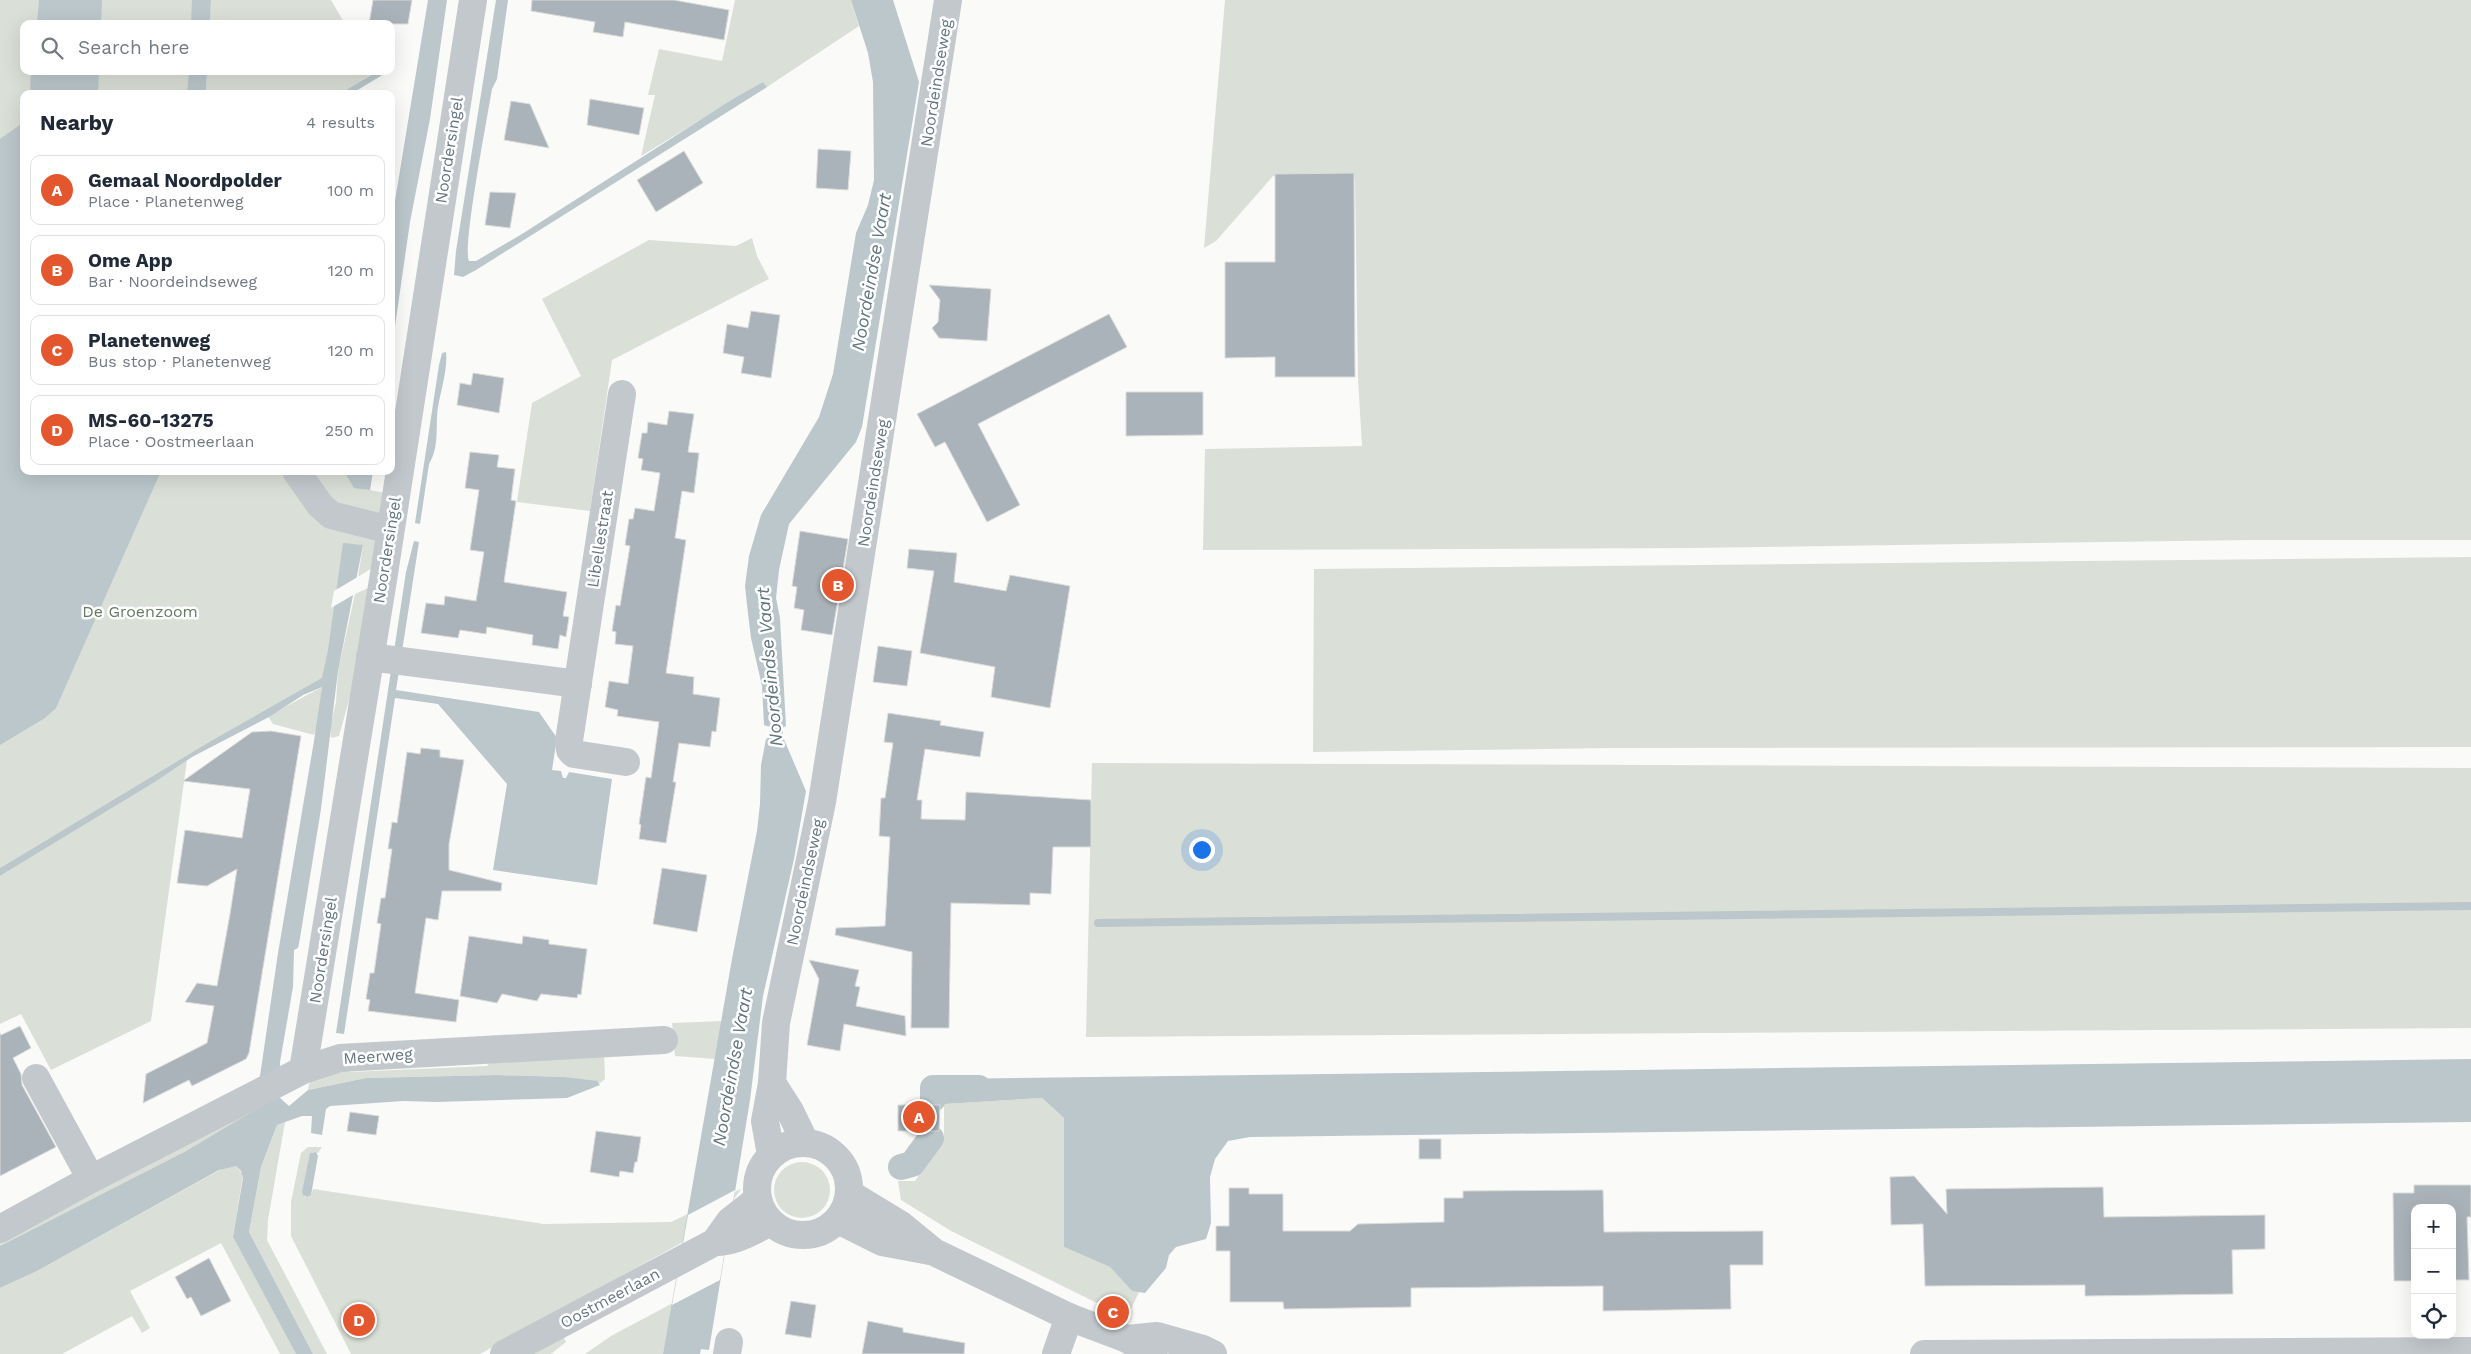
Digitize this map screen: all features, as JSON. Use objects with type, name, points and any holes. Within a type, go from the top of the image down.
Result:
[{"type":"street","name":"Noordersingel","points":[[292,1076],[390,659],[390,530],[473,0]]},
{"type":"street","name":"Noordeindseweg","points":[[771,1155],[765,1121],[772,1083],[776,1023],[822,802],[948,0]]},
{"type":"street","name":"Libellestraat","points":[[622,394],[569,741],[570,750],[574,754],[626,762]]},
{"type":"street","points":[[299,475],[320,505],[331,515],[390,530]]},
{"type":"street","points":[[390,659],[578,684]]},
{"type":"street","name":"Meerweg","points":[[0,1229],[91,1179],[292,1076],[347,1057],[664,1040]]},
{"type":"street","points":[[36,1078],[91,1179]]},
{"type":"street","points":[[772,1083],[790,1111],[806,1142]]},
{"type":"street","points":[[806,1142],[822,1146],[841,1162],[848,1177],[850,1194],[846,1208],[838,1220],[823,1231],[805,1236],[787,1232],[771,1222],[763,1212],[758,1199],[757,1185],[760,1172],[771,1155],[787,1145],[806,1142]]},
{"type":"street","points":[[850,1194],[901,1225],[934,1252],[1069,1317],[1127,1338],[1153,1354]]},
{"type":"street","name":"Oostmeerlaan","points":[[724,1235],[758,1199]]},
{"type":"street","points":[[838,1220],[882,1242],[934,1252]]},
{"type":"street","name":"Oostmeerlaan","points":[[504,1354],[680,1261],[724,1235],[771,1222]]},
{"type":"street","points":[[1056,1354],[1069,1317]]},
{"type":"street","points":[[1127,1338],[1157,1336],[1203,1349],[1213,1354]]},
{"type":"street","points":[[1924,1354],[2471,1351]]},
{"type":"green space","name":"De Groenzoom","points":[[0,0],[200,0],[199,20],[20,20],[20,75],[198,75],[197,90],[20,90],[20,475],[367,475],[365,489],[385,493],[372,568],[358,577],[363,546],[355,544],[332,674],[209,742],[0,868]]},
{"type":"green space","points":[[211,0],[331,0],[343,20],[210,20]]},
{"type":"green space","points":[[735,0],[851,0],[859,26],[767,87],[763,82],[641,156],[655,95],[648,95],[659,49],[722,61]]},
{"type":"green space","points":[[1225,0],[2471,0],[2471,540],[2250,540],[1686,548],[1203,550],[1205,449],[1362,446],[1358,378],[1355,179],[1273,176],[1216,241],[1204,248]]},
{"type":"green space","points":[[207,75],[371,75],[346,90],[206,90]]},
{"type":"green space","points":[[752,238],[757,256],[769,279],[612,360],[590,511],[517,502],[532,403],[581,376],[542,299],[649,240],[736,246]]},
{"type":"green space","points":[[2471,557],[2471,747],[1612,748],[1313,752],[1314,569]]},
{"type":"green space","points":[[368,588],[370,589],[353,686],[339,736],[331,738],[330,728],[336,702],[338,671],[355,594]]},
{"type":"green space","points":[[322,687],[317,727],[314,735],[273,724],[268,716]]},
{"type":"green space","points":[[187,760],[151,1021],[51,1070],[21,1014],[0,1024],[0,876],[155,782]]},
{"type":"green space","points":[[1092,763],[2471,768],[2471,1028],[1086,1037]]},
{"type":"green space","points":[[723,1021],[716,1059],[675,1056],[672,1023]]},
{"type":"green space","points":[[604,1052],[605,1079],[600,1083],[565,1077],[497,1075],[366,1078],[308,1090],[310,1078],[342,1065],[350,1072],[487,1066],[494,1058]]},
{"type":"green space","points":[[1042,1098],[1064,1118],[1064,1247],[1110,1267],[1132,1291],[1139,1292],[1131,1309],[1095,1302],[951,1231],[901,1200],[898,1181],[915,1181],[944,1137],[944,1104]]},
{"type":"green space","points":[[246,1111],[248,1114],[242,1119],[186,1151],[0,1246],[0,1237]]},
{"type":"green space","points":[[285,1122],[268,1220],[267,1240],[327,1354],[313,1354],[249,1232],[261,1167],[277,1125]]},
{"type":"green space","points":[[308,1147],[322,1147],[318,1153],[313,1152],[310,1154],[302,1191],[305,1197],[311,1195],[313,1189],[544,1224],[671,1222],[741,1189],[728,1208],[683,1242],[480,1354],[351,1354],[291,1236],[291,1202],[301,1153]]},
{"type":"green space","points":[[802,1162],[813,1164],[822,1170],[828,1179],[830,1190],[828,1201],[822,1210],[813,1216],[802,1218],[791,1216],[782,1210],[776,1201],[774,1190],[776,1179],[782,1170],[791,1164]]},
{"type":"green space","points":[[227,1166],[236,1166],[243,1175],[233,1237],[296,1354],[280,1354],[221,1243],[130,1291],[150,1328],[142,1333],[132,1316],[62,1354],[0,1354],[0,1288],[37,1271]]},
{"type":"green space","points":[[673,1303],[663,1354],[585,1354],[611,1336]]},
{"type":"green space","points":[[563,1336],[566,1342],[551,1354],[529,1354]]},
{"type":"water","points":[[39,0],[102,0],[101,20],[37,20]]},
{"type":"water","points":[[192,0],[211,0],[210,20],[191,20]]},
{"type":"water","points":[[428,0],[447,0],[430,119],[410,222],[395,326],[395,201]]},
{"type":"water","points":[[496,0],[508,0],[497,79],[492,89],[472,207],[469,232],[469,261],[476,261],[522,234],[733,99],[763,82],[767,87],[476,270],[463,277],[454,275],[456,251]]},
{"type":"water","name":"Noordeindse Vaart","points":[[851,0],[893,0],[919,82],[862,427],[856,442],[789,524],[779,570],[776,598],[780,618],[786,726],[783,728],[783,737],[806,791],[794,859],[763,996],[750,1100],[709,1350],[701,1349],[700,1354],[663,1354],[732,959],[757,831],[761,765],[766,739],[770,737],[770,727],[764,725],[762,686],[751,638],[747,605],[745,586],[749,556],[761,515],[819,417],[833,374],[856,233],[868,205],[874,180],[873,82],[868,53]]},
{"type":"water","points":[[31,75],[99,75],[98,90],[30,90]]},
{"type":"water","points":[[189,75],[207,75],[206,90],[187,90]]},
{"type":"water","points":[[371,75],[382,75],[358,90],[346,90]]},
{"type":"water","points":[[20,125],[20,475],[159,475],[56,708],[45,718],[0,745],[0,139]]},
{"type":"water","points":[[446,352],[445,372],[438,407],[435,450],[429,464],[420,524],[415,523],[439,365],[442,353]]},
{"type":"water","points":[[346,475],[372,475],[370,490],[354,488]]},
{"type":"water","points":[[414,541],[419,542],[396,690],[539,712],[557,738],[552,770],[561,771],[563,778],[566,778],[569,772],[612,779],[597,885],[493,870],[507,784],[438,704],[395,698],[344,1034],[336,1033],[406,572]]},
{"type":"water","points":[[343,543],[363,545],[338,671],[321,809],[300,938],[298,948],[294,950],[293,987],[280,1062],[279,1097],[289,1106],[308,1090],[366,1078],[497,1075],[565,1077],[597,1081],[600,1085],[567,1098],[437,1102],[404,1101],[330,1106],[326,1109],[322,1135],[311,1133],[312,1116],[302,1116],[277,1125],[261,1167],[249,1232],[313,1354],[296,1354],[233,1237],[243,1178],[241,1171],[236,1166],[219,1170],[37,1271],[0,1288],[0,1246],[186,1151],[255,1110],[278,953],[322,687],[303,695],[269,717],[192,757],[155,782],[0,876],[0,868],[209,742],[322,678],[328,650]]},
{"type":"water","points":[[2471,1059],[2471,1122],[1250,1137],[1228,1141],[1215,1159],[1210,1177],[1211,1223],[1206,1239],[1176,1247],[1169,1255],[1166,1268],[1145,1293],[1132,1291],[1110,1267],[1064,1247],[1064,1118],[1042,1098],[944,1104],[944,1079]]},
{"type":"water","points":[[316,1152],[318,1156],[311,1195],[307,1197],[303,1195],[302,1191],[310,1153]]},
{"type":"pier","points":[[361,575],[358,592],[331,608],[334,591]]},
{"type":"pier","points":[[735,1190],[720,1280],[672,1305],[688,1215]]},
{"type":"building","points":[[373,0],[412,0],[408,24],[395,24],[395,20],[370,20]]},
{"type":"building","points":[[532,0],[674,0],[729,10],[724,40],[625,22],[623,37],[593,32],[595,22],[531,11]]},
{"type":"building","points":[[590,99],[644,108],[639,135],[587,125]]},
{"type":"building","points":[[511,101],[530,104],[549,148],[504,140]]},
{"type":"building","points":[[818,149],[851,151],[848,190],[816,188]]},
{"type":"building","points":[[684,151],[703,183],[656,212],[637,180]]},
{"type":"building","points":[[1354,173],[1355,377],[1275,377],[1275,357],[1225,358],[1225,262],[1275,262],[1275,174]]},
{"type":"building","points":[[490,192],[516,193],[510,228],[485,225]]},
{"type":"building","points":[[929,285],[991,289],[987,341],[939,338],[932,328],[938,322],[940,300]]},
{"type":"building","points":[[751,311],[780,315],[771,378],[741,373],[744,357],[723,353],[727,324],[748,328]]},
{"type":"building","points":[[1109,314],[1127,347],[978,424],[1020,505],[987,522],[945,442],[935,447],[917,414]]},
{"type":"building","points":[[473,373],[504,378],[499,413],[457,405],[460,383],[471,385]]},
{"type":"building","points":[[1126,392],[1203,392],[1203,435],[1126,436]]},
{"type":"building","points":[[669,411],[694,414],[688,452],[699,453],[694,493],[682,491],[675,538],[686,540],[666,673],[694,677],[693,694],[720,698],[716,732],[712,731],[710,747],[679,743],[673,782],[676,782],[666,843],[639,839],[641,825],[639,824],[646,777],[651,778],[659,722],[617,716],[618,710],[605,707],[609,681],[628,684],[633,646],[615,644],[616,632],[612,631],[616,605],[620,606],[630,546],[625,545],[629,519],[633,519],[635,508],[654,511],[660,473],[641,470],[643,459],[638,458],[642,433],[647,433],[648,422],[667,425]]},
{"type":"building","points":[[470,452],[499,455],[497,467],[515,469],[511,500],[516,501],[504,582],[567,592],[563,616],[569,617],[566,637],[560,635],[558,649],[532,645],[533,635],[487,627],[486,634],[460,630],[458,638],[421,633],[426,603],[444,605],[445,596],[476,601],[484,552],[470,550],[479,490],[465,488]]},
{"type":"building","points":[[800,531],[848,539],[832,635],[801,630],[804,610],[794,608],[797,587],[792,586]]},
{"type":"building","points":[[909,549],[957,553],[954,582],[1006,591],[1010,575],[1070,586],[1050,708],[991,697],[995,667],[920,653],[934,571],[907,568]]},
{"type":"building","points":[[878,646],[912,651],[907,686],[873,682]]},
{"type":"building","points":[[888,713],[941,721],[940,725],[984,732],[980,757],[925,749],[917,800],[922,800],[921,819],[965,820],[966,792],[1091,800],[1091,847],[1053,847],[1051,894],[1030,893],[1030,905],[951,903],[949,1028],[911,1028],[912,952],[835,935],[836,928],[885,926],[890,837],[879,836],[881,798],[885,798],[893,743],[884,742]]},
{"type":"building","points":[[271,731],[301,736],[249,1053],[246,1059],[192,1086],[189,1080],[143,1103],[146,1074],[207,1043],[214,1006],[185,1002],[197,983],[217,986],[237,869],[207,886],[177,883],[185,830],[242,838],[250,789],[183,781],[252,732]]},
{"type":"building","points":[[421,748],[440,750],[440,757],[464,760],[449,844],[449,870],[502,883],[501,891],[442,891],[438,920],[426,918],[415,993],[459,1000],[456,1022],[368,1011],[370,1000],[366,999],[370,973],[374,973],[381,924],[377,923],[381,898],[385,898],[392,849],[388,849],[392,822],[397,823],[407,752],[420,754]]},
{"type":"building","points":[[662,868],[707,875],[697,932],[653,924]]},
{"type":"building","points":[[469,936],[522,944],[523,936],[549,940],[549,944],[587,949],[581,995],[578,994],[577,998],[541,994],[537,1001],[502,994],[497,1003],[460,996]]},
{"type":"building","points":[[809,960],[859,970],[855,986],[860,987],[856,1006],[905,1016],[906,1036],[844,1024],[840,1051],[807,1045],[819,979]]},
{"type":"building","points":[[20,1026],[31,1048],[13,1058],[21,1074],[22,1085],[56,1147],[0,1176],[0,1033],[1,1035]]},
{"type":"building","points":[[898,1105],[940,1105],[939,1131],[898,1131]]},
{"type":"building","points":[[350,1112],[379,1116],[376,1135],[347,1131]]},
{"type":"building","points":[[596,1131],[641,1137],[637,1162],[635,1162],[633,1173],[620,1171],[619,1177],[590,1172]]},
{"type":"building","points":[[1419,1139],[1441,1139],[1441,1159],[1419,1159]]},
{"type":"building","points":[[1914,1176],[1947,1214],[1946,1189],[2103,1187],[2104,1217],[2265,1215],[2265,1249],[2232,1250],[2233,1294],[2085,1296],[2085,1285],[1925,1286],[1923,1224],[1891,1225],[1890,1177]]},
{"type":"building","points":[[2414,1185],[2471,1185],[2471,1217],[2467,1217],[2469,1280],[2456,1280],[2456,1204],[2411,1204],[2411,1281],[2394,1281],[2393,1193],[2414,1193]]},
{"type":"building","points":[[1229,1188],[1249,1188],[1249,1194],[1283,1194],[1283,1231],[1350,1231],[1358,1224],[1444,1222],[1444,1198],[1463,1198],[1463,1191],[1603,1190],[1604,1232],[1763,1231],[1763,1265],[1730,1265],[1731,1309],[1603,1311],[1603,1286],[1411,1288],[1411,1307],[1284,1309],[1283,1302],[1230,1302],[1230,1251],[1216,1251],[1216,1226],[1229,1226]]},
{"type":"building","points":[[209,1258],[231,1301],[201,1316],[191,1297],[187,1299],[175,1277]]},
{"type":"building","points":[[791,1301],[816,1305],[811,1338],[785,1334]]},
{"type":"building","points":[[868,1321],[903,1328],[903,1332],[965,1343],[964,1354],[862,1354]]},
{"type":"waterway","points":[[1098,923],[2471,906]]},
{"type":"waterway","points":[[933,1099],[933,1088],[979,1088]]},
{"type":"waterway","points":[[901,1167],[912,1164],[931,1138]]},
{"type":"place","name":"Ome App","points":[[838,585]]},
{"type":"place","name":"Gemaal Noordpolder","points":[[919,1117]]},
{"type":"place","name":"Planetenweg","points":[[1113,1312]]},
{"type":"place","name":"MS-60-13275","points":[[359,1320]]}]
